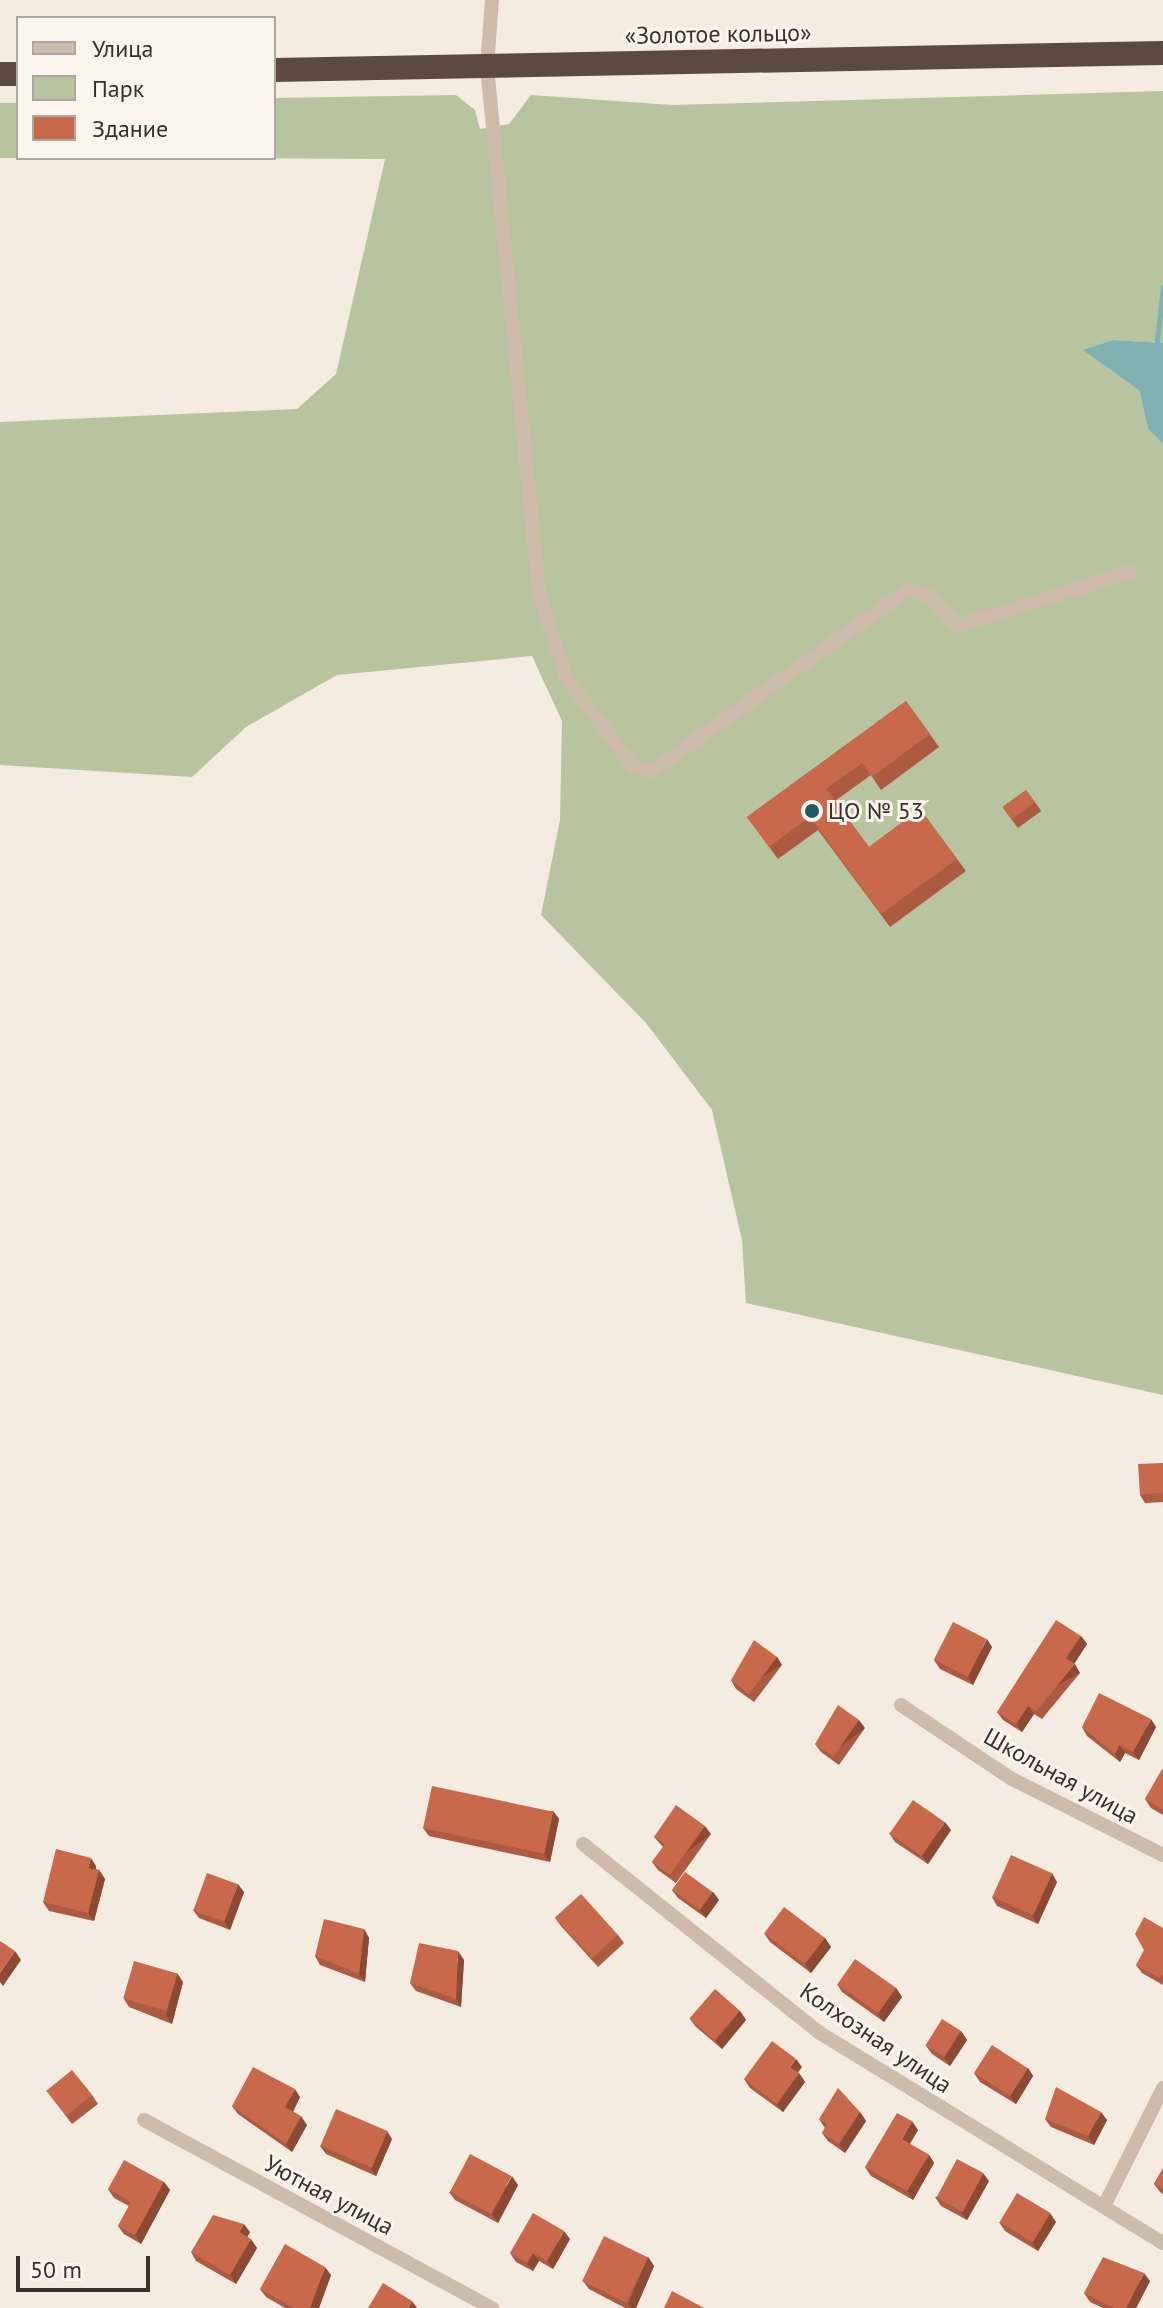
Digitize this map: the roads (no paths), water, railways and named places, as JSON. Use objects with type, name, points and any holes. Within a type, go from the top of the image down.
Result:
[{"type":"highway","name":"«Золотое кольцо»","points":[[276,70],[1163,53]]},
{"type":"street","points":[[490,3],[487,67],[539,594],[571,686],[632,765],[652,771],[908,590],[928,595],[958,626],[1130,572]]},
{"type":"street","name":"Школьная улица","points":[[901,1705],[1012,1779],[1163,1855]]},
{"type":"street","name":"Колхозная улица","points":[[583,1844],[820,2033],[1163,2243]]},
{"type":"street","points":[[1104,2206],[1163,2088]]},
{"type":"street","name":"Уютная улица","points":[[144,2120],[492,2308]]},
{"type":"water","points":[[1114,340],[1163,343],[1163,444],[1148,428],[1139,390],[1083,350]]},
{"type":"waterway","points":[[1163,287],[1157,341],[1163,354]]},
{"type":"place","name":"ЦО № 53","points":[[812,811]]}]
